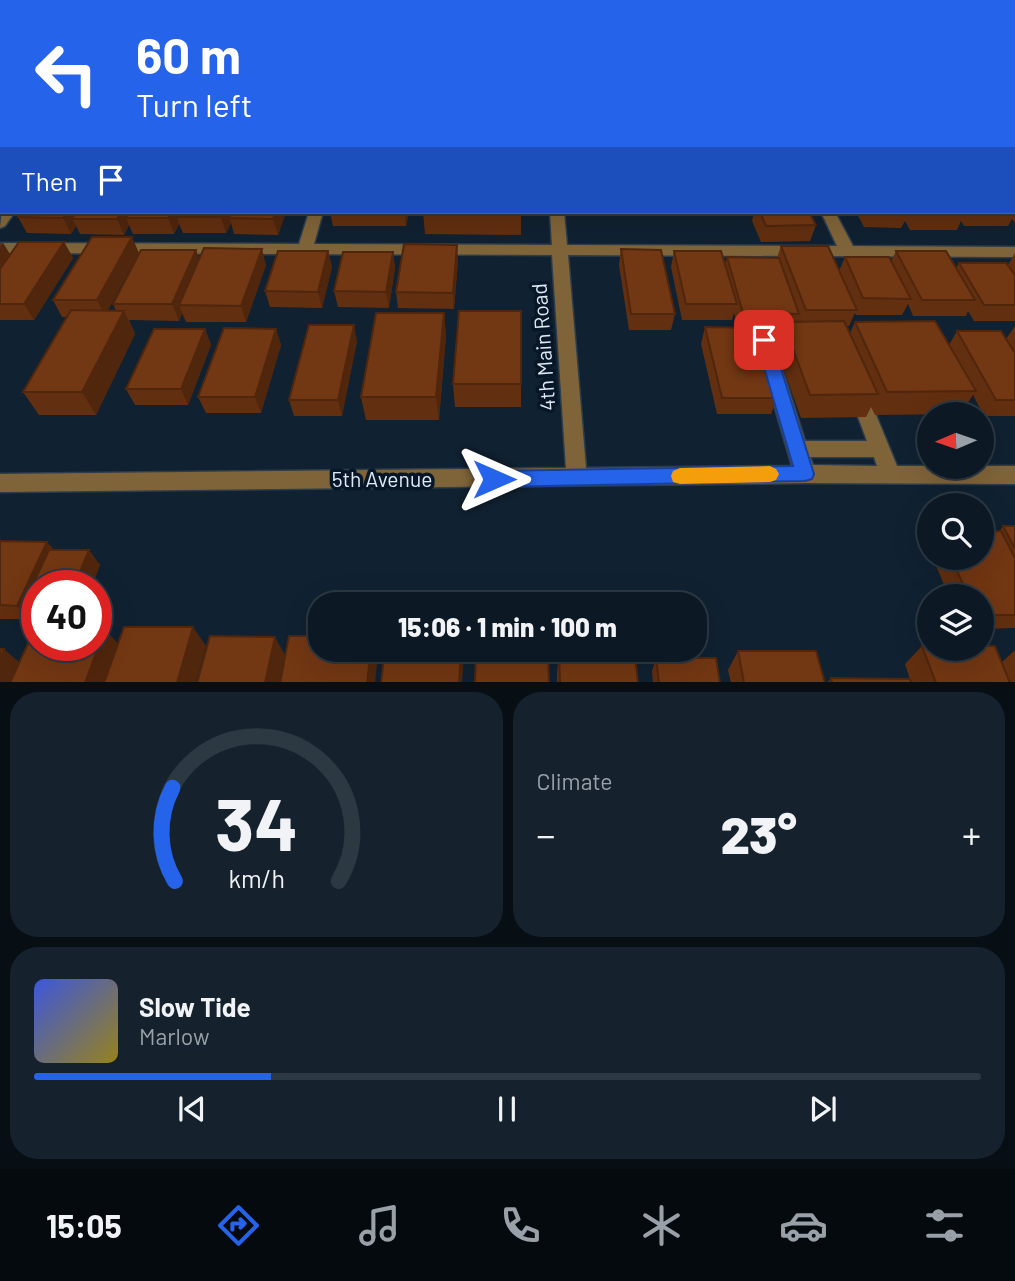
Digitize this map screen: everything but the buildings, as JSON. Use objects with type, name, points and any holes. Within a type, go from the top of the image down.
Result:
[{"type":"street","points":[[305,249],[315,214]]},
{"type":"street","name":"4th Main Road","points":[[556,214],[577,478]]},
{"type":"street","points":[[829,214],[848,252]]},
{"type":"street","points":[[0,248],[1015,252]]},
{"type":"street","points":[[805,474],[764,340],[824,340]]},
{"type":"street","points":[[852,377],[891,475]]},
{"type":"street","points":[[797,449],[881,449]]},
{"type":"street","name":"5th Avenue","points":[[0,483],[805,474],[1015,475]]},
{"type":"slow traffic","points":[[680,476],[770,474]]},
{"type":"route","points":[[494,479],[805,474],[764,340]]}]
